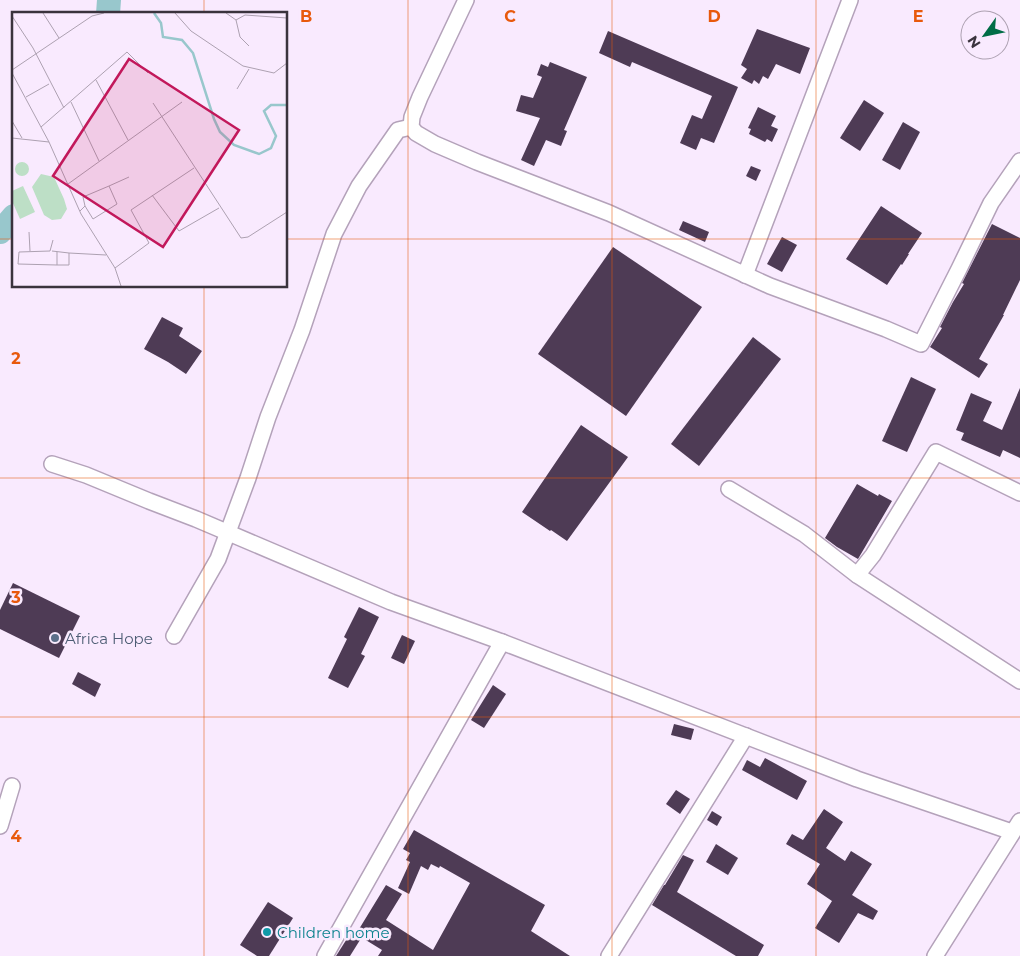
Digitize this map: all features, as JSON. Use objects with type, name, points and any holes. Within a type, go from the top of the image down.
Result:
[{"type":"street","points":[[466,0],[412,117],[411,127],[416,133],[435,144],[476,162],[609,214],[770,286],[921,344],[991,203],[1020,161]]},
{"type":"street","points":[[745,275],[850,0]]},
{"type":"street","points":[[174,636],[218,559],[268,417],[302,330],[334,234],[360,186],[398,130],[411,127]]},
{"type":"street","points":[[857,575],[873,555],[936,452],[1020,493]]},
{"type":"street","points":[[52,464],[86,474],[391,602],[502,642],[856,779],[1016,827],[936,956]]},
{"type":"street","points":[[729,489],[804,534],[857,575],[1020,681]]},
{"type":"street","points":[[326,956],[502,642]]},
{"type":"street","points":[[609,956],[746,736]]},
{"type":"street","points":[[0,826],[12,786]]},
{"type":"building","points":[[757,29],[810,48],[800,74],[776,64],[768,79],[763,76],[759,84],[754,80],[752,84],[741,78],[747,69],[741,65]]},
{"type":"building","points":[[608,31],[738,87],[714,143],[701,138],[696,150],[680,143],[692,115],[702,119],[712,96],[632,62],[630,67],[599,53]]},
{"type":"building","points":[[550,62],[587,77],[564,130],[567,131],[561,146],[546,140],[534,166],[521,160],[540,118],[516,111],[521,95],[533,98],[542,77],[537,75],[541,64],[548,67]]},
{"type":"building","points":[[864,100],[884,113],[860,151],[840,138]]},
{"type":"building","points":[[758,107],[776,116],[771,126],[778,129],[772,142],[767,139],[765,142],[749,134],[751,129],[748,128]]},
{"type":"building","points":[[903,122],[920,132],[900,170],[882,160]]},
{"type":"building","points":[[751,166],[761,170],[756,181],[746,176]]},
{"type":"building","points":[[881,206],[922,233],[887,285],[846,259]]},
{"type":"building","points":[[683,221],[709,232],[705,242],[679,230]]},
{"type":"building","points":[[992,224],[1020,238],[1020,280],[1004,315],[979,359],[988,364],[979,378],[930,347],[942,328],[940,327],[964,284],[962,283]]},
{"type":"building","points":[[782,237],[797,245],[782,272],[767,264]]},
{"type":"building","points":[[613,247],[702,307],[626,416],[538,354]]},
{"type":"building","points":[[162,317],[183,328],[179,336],[202,351],[186,374],[144,349]]},
{"type":"building","points":[[753,337],[781,359],[699,466],[671,444]]},
{"type":"building","points":[[911,377],[936,389],[907,452],[882,441]]},
{"type":"building","points":[[1020,388],[1020,458],[1003,450],[1000,457],[961,440],[964,433],[956,430],[971,393],[992,402],[983,421],[1002,430]]},
{"type":"building","points":[[581,425],[628,457],[567,541],[522,512]]},
{"type":"building","points":[[857,484],[878,496],[879,494],[892,501],[858,559],[825,538]]},
{"type":"building","points":[[13,583],[80,616],[59,658],[0,629],[0,610]]},
{"type":"building","points":[[359,607],[379,617],[361,654],[365,656],[348,688],[328,678],[347,639],[344,637]]},
{"type":"building","points":[[402,635],[415,641],[404,664],[391,658]]},
{"type":"building","points":[[78,672],[101,684],[95,697],[72,684]]},
{"type":"building","points":[[493,685],[506,694],[484,728],[471,720]]},
{"type":"building","points":[[674,724],[694,729],[691,740],[671,735]]},
{"type":"building","points":[[765,758],[807,781],[797,800],[742,770],[747,760],[760,767]]},
{"type":"building","points":[[676,790],[690,799],[680,814],[666,804]]},
{"type":"building","points":[[824,809],[843,822],[826,848],[845,861],[851,851],[872,864],[852,895],[878,911],[873,920],[858,913],[839,943],[815,928],[832,901],[807,884],[820,864],[786,844],[792,834],[803,840]]},
{"type":"building","points":[[712,811],[722,817],[717,826],[707,820]]},
{"type":"building","points":[[414,830],[545,905],[531,931],[570,956],[378,956],[382,950],[356,934],[386,885],[402,894],[386,920],[433,950],[470,883],[440,866],[439,868],[431,864],[428,870],[421,866],[409,894],[398,888],[410,862],[406,860],[410,853],[403,849]]},
{"type":"building","points":[[716,844],[738,858],[728,875],[706,862]]},
{"type":"building","points":[[683,855],[694,860],[677,892],[764,945],[758,956],[736,956],[652,905]]},
{"type":"building","name":"Children home","points":[[268,902],[293,918],[269,956],[257,956],[240,945]]},
{"type":"building","points":[[350,934],[360,940],[350,956],[336,956]]},
{"type":"waterway","points":[[108,12],[109,0]]},
{"type":"waterway","points":[[0,232],[12,218]]},
{"type":"place","name":"Africa Hope","points":[[55,638]]},
{"type":"place","name":"Children home","points":[[267,932]]}]
